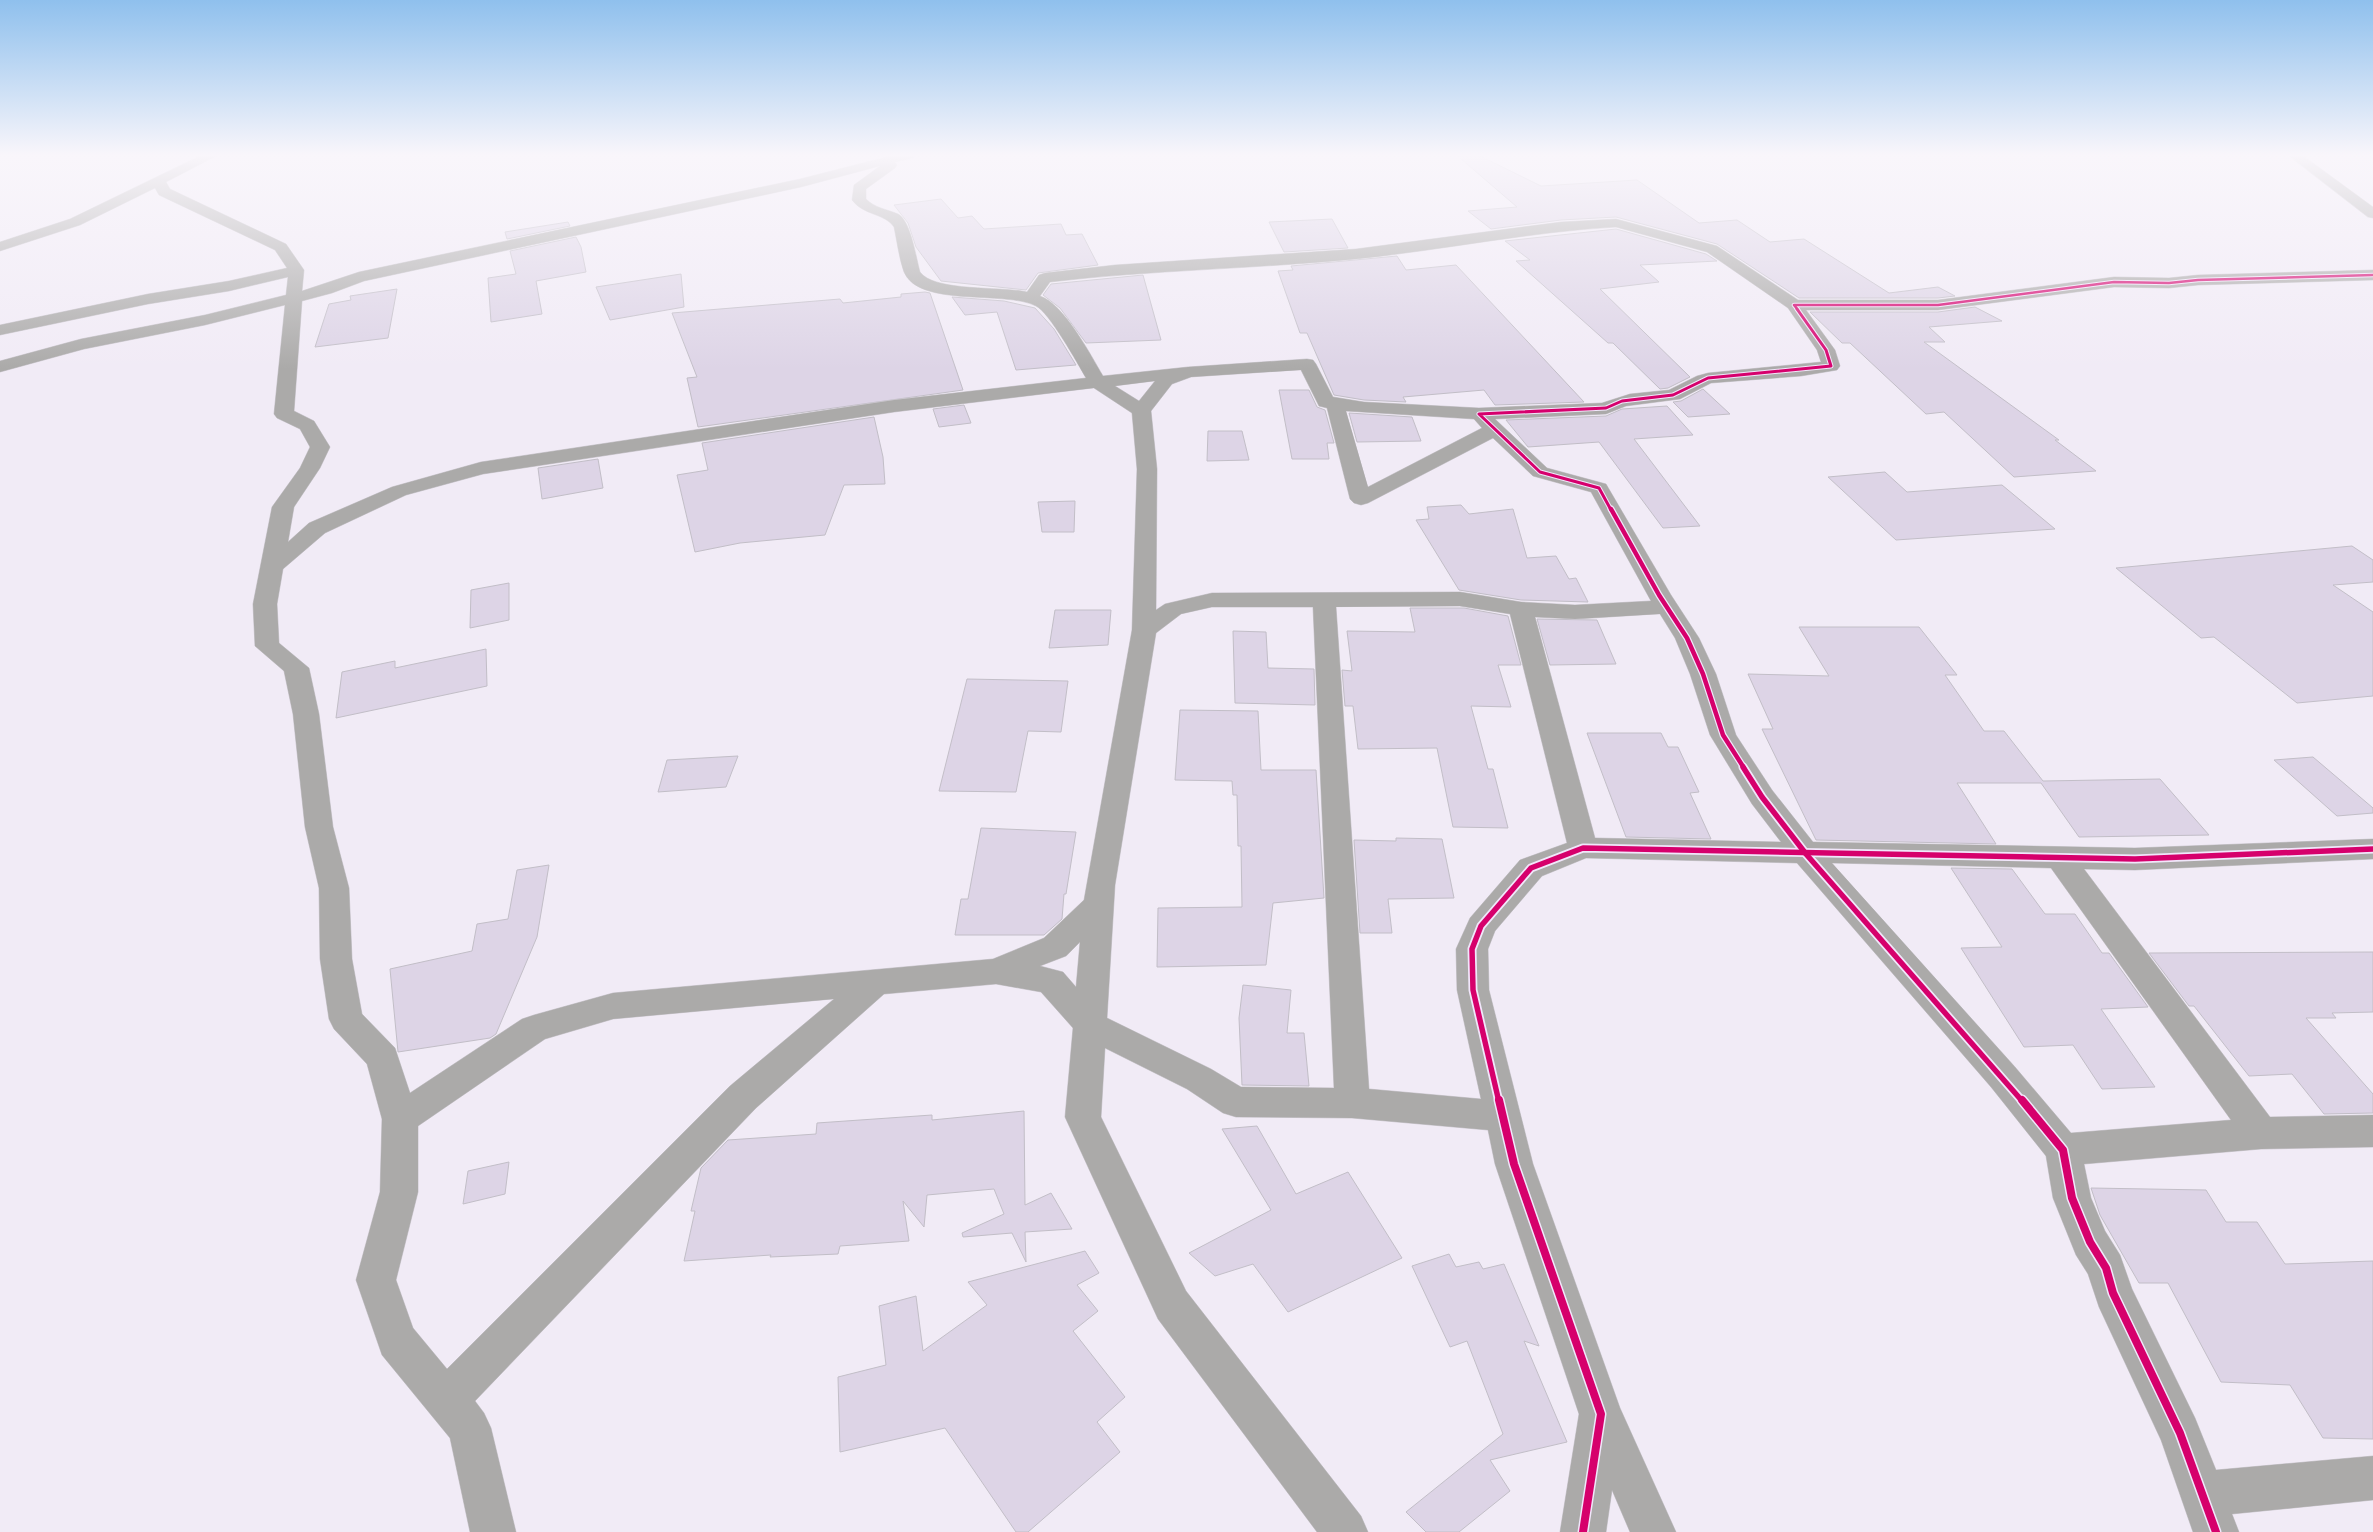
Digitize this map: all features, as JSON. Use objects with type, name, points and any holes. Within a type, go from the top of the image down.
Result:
[{"type":"street","points":[[0,247],[62,226]]},
{"type":"street","points":[[237,226],[281,247],[294,284],[284,414],[302,420],[314,431],[320,447],[310,468],[283,507],[265,604],[267,646],[296,668],[306,714],[319,827],[334,888],[336,959],[346,1020],[383,1058],[400,1119],[399,1192],[376,1280],[397,1341],[469,1428],[493,1532]]},
{"type":"street","points":[[0,330],[148,299],[229,286],[294,284],[377,273],[596,226]]},
{"type":"street","points":[[900,226],[912,272],[918,281],[937,288],[991,291],[1044,303],[1074,342],[1097,382],[1141,412]]},
{"type":"street","points":[[1030,299],[1045,278],[1116,270],[1356,254],[1559,226]]},
{"type":"street","points":[[272,567],[317,528],[399,491],[481,468],[894,406],[1188,372],[1307,364],[1326,402],[1364,408],[1487,421],[1606,408],[1614,403],[1626,400],[1672,395],[1710,378],[1831,366],[1826,350],[1794,305],[1712,249],[1629,226]]},
{"type":"street","points":[[1794,305],[1938,305],[2114,282],[2169,283],[2198,280],[2373,275]]},
{"type":"street","points":[[0,367],[81,344],[205,320],[294,284]]},
{"type":"street","points":[[1188,372],[1166,380],[1141,412],[1147,469],[1144,630],[1099,904],[1083,1117],[1172,1305],[1345,1532]]},
{"type":"street","points":[[1335,404],[1361,499],[1487,421]]},
{"type":"street","points":[[1487,421],[1540,472],[1598,488],[1666,607],[1687,638],[1703,674],[1723,736],[1762,797],[1806,854],[2003,1077],[2063,1150],[2072,1198],[2090,1242],[2106,1268],[2113,1293],[2180,1433],[2209,1513],[2373,1478]]},
{"type":"street","points":[[1144,630],[1172,610],[1212,600],[1460,599],[1521,609],[1575,612],[1666,607]]},
{"type":"street","points":[[1324,600],[1352,1103]]},
{"type":"street","points":[[1521,609],[1583,848]]},
{"type":"street","points":[[1653,1532],[1601,1414],[1514,1164],[1473,990],[1472,949],[1481,926],[1531,868],[1583,848],[1806,854],[2135,859],[2373,849]]},
{"type":"street","points":[[2060,858],[2261,1133]]},
{"type":"street","points":[[996,971],[1055,947],[1099,904]]},
{"type":"street","points":[[400,1119],[534,1029],[613,1006],[996,971],[1051,981],[1090,1025],[1199,1079],[1236,1102],[1352,1103],[1503,1116]]},
{"type":"street","points":[[446,1400],[743,1097],[875,983]]},
{"type":"street","points":[[2063,1150],[2261,1133],[2373,1131]]},
{"type":"street","points":[[1583,1532],[1601,1414]]},
{"type":"building","points":[[540,226],[568,226],[507,239],[505,232]]},
{"type":"building","points":[[909,226],[982,226],[984,229],[1062,226],[1066,235],[1082,234],[1098,265],[1038,273],[1026,290],[941,281],[916,247]]},
{"type":"building","points":[[1271,226],[1336,226],[1348,248],[1284,252]]},
{"type":"building","points":[[1488,226],[1510,226],[1491,229]]},
{"type":"building","points":[[1652,226],[1747,226],[1770,242],[1804,239],[1889,293],[1938,287],[1955,296],[1938,298],[1799,298],[1717,244]]},
{"type":"building","points":[[1616,229],[1706,254],[1717,261],[1640,265],[1659,282],[1600,289],[1690,377],[1668,388],[1660,389],[1613,343],[1608,343],[1516,261],[1530,260],[1505,241]]},
{"type":"building","points":[[576,237],[581,247],[586,272],[536,281],[542,314],[491,322],[488,278],[516,274],[510,251]]},
{"type":"building","points":[[1397,256],[1406,270],[1456,265],[1584,402],[1495,405],[1484,390],[1403,397],[1406,402],[1364,400],[1334,395],[1307,333],[1300,333],[1278,271],[1293,270],[1291,266]]},
{"type":"building","points":[[681,274],[684,307],[610,320],[596,287]]},
{"type":"building","points":[[1143,275],[1161,340],[1086,343],[1060,308],[1043,295],[1051,284]]},
{"type":"building","points":[[397,289],[388,338],[315,347],[329,304],[351,300],[350,296]]},
{"type":"building","points":[[930,293],[963,390],[698,427],[687,378],[697,377],[672,313],[840,299],[843,303],[901,297],[901,294]]},
{"type":"building","points":[[952,297],[1004,301],[1035,308],[1054,329],[1076,365],[1016,370],[997,312],[965,315]]},
{"type":"building","points":[[1975,307],[2002,321],[1929,327],[1945,342],[1924,342],[2059,440],[2055,440],[2096,471],[2014,477],[1944,412],[1926,414],[1850,343],[1842,343],[1810,312],[1938,312]]},
{"type":"building","points":[[1703,389],[1730,414],[1688,417],[1673,402],[1681,401]]},
{"type":"building","points":[[1279,390],[1309,390],[1317,407],[1325,410],[1334,443],[1327,443],[1329,459],[1292,459]]},
{"type":"building","points":[[964,405],[971,423],[939,427],[933,409]]},
{"type":"building","points":[[1667,406],[1693,435],[1634,439],[1700,526],[1663,528],[1599,442],[1528,447],[1506,420],[1606,416],[1622,409]]},
{"type":"building","points":[[1349,413],[1412,417],[1421,441],[1357,442]]},
{"type":"building","points":[[874,417],[883,457],[885,484],[844,485],[825,535],[740,543],[695,552],[677,475],[708,470],[702,443]]},
{"type":"building","points":[[1208,431],[1242,431],[1249,460],[1207,461]]},
{"type":"building","points":[[598,459],[603,488],[542,499],[538,468]]},
{"type":"building","points":[[1885,472],[1907,492],[2002,485],[2055,529],[1896,540],[1828,477]]},
{"type":"building","points":[[1075,501],[1074,532],[1042,532],[1038,502]]},
{"type":"building","points":[[1461,505],[1469,514],[1513,509],[1527,558],[1556,556],[1569,579],[1576,578],[1588,602],[1521,600],[1459,590],[1416,520],[1429,519],[1427,507]]},
{"type":"building","points":[[2352,546],[2373,560],[2373,582],[2333,585],[2373,612],[2373,696],[2297,703],[2214,637],[2201,638],[2116,568]]},
{"type":"building","points":[[509,583],[509,620],[470,628],[471,590]]},
{"type":"building","points":[[1410,608],[1464,608],[1508,616],[1521,665],[1498,665],[1511,707],[1471,706],[1488,769],[1493,769],[1508,828],[1453,827],[1437,748],[1358,749],[1353,706],[1345,706],[1342,670],[1352,671],[1347,631],[1415,632]]},
{"type":"building","points":[[1055,610],[1111,610],[1108,645],[1049,648]]},
{"type":"building","points":[[1537,619],[1597,620],[1616,664],[1550,665]]},
{"type":"building","points":[[1799,627],[1919,627],[1957,675],[1945,675],[1984,731],[2004,731],[2043,781],[2160,779],[2209,835],[2079,837],[2041,783],[1957,783],[1996,844],[1816,840],[1762,729],[1773,729],[1748,674],[1829,676]]},
{"type":"building","points":[[1233,631],[1266,632],[1268,668],[1314,669],[1315,705],[1235,703]]},
{"type":"building","points":[[486,649],[487,686],[336,718],[342,672],[395,661],[395,668]]},
{"type":"building","points":[[967,679],[1068,681],[1061,732],[1028,731],[1016,792],[939,791]]},
{"type":"building","points":[[1180,710],[1258,711],[1261,770],[1316,770],[1324,898],[1273,903],[1266,965],[1157,967],[1158,908],[1242,907],[1241,846],[1238,846],[1237,795],[1233,795],[1232,781],[1175,780]]},
{"type":"building","points":[[1587,733],[1661,733],[1668,747],[1678,747],[1699,792],[1690,793],[1711,839],[1626,837]]},
{"type":"building","points":[[738,756],[726,787],[658,792],[667,760]]},
{"type":"building","points":[[2313,757],[2373,808],[2373,813],[2337,816],[2274,760]]},
{"type":"building","points":[[981,828],[1076,832],[1066,894],[1064,894],[1062,919],[1044,935],[955,935],[961,899],[968,899]]},
{"type":"building","points":[[1396,838],[1442,839],[1454,898],[1388,899],[1392,933],[1360,933],[1354,840],[1396,841]]},
{"type":"building","points":[[549,865],[537,937],[496,1034],[490,1038],[398,1052],[390,969],[472,951],[477,924],[508,919],[517,870]]},
{"type":"building","points":[[1951,868],[2012,869],[2045,914],[2075,914],[2102,953],[2109,953],[2148,1007],[2101,1009],[2155,1087],[2102,1089],[2073,1045],[2024,1047],[1961,948],[2002,947]]},
{"type":"building","points":[[2373,952],[2373,1012],[2332,1013],[2336,1018],[2306,1018],[2373,1094],[2373,1113],[2324,1114],[2292,1074],[2249,1076],[2194,1006],[2189,1006],[2149,953]]},
{"type":"building","points":[[1243,985],[1291,990],[1287,1033],[1304,1033],[1309,1086],[1242,1085],[1239,1018]]},
{"type":"building","points":[[1024,1111],[1025,1205],[1051,1193],[1072,1229],[1025,1232],[1026,1262],[1012,1233],[963,1237],[962,1233],[1004,1214],[994,1189],[927,1195],[924,1227],[903,1201],[909,1241],[840,1246],[838,1254],[770,1257],[771,1255],[684,1261],[695,1211],[691,1211],[701,1168],[728,1140],[816,1134],[817,1123],[932,1115],[932,1120]]},
{"type":"building","points":[[1257,1126],[1296,1194],[1348,1172],[1402,1258],[1288,1312],[1253,1264],[1215,1276],[1189,1253],[1271,1210],[1222,1129]]},
{"type":"building","points":[[509,1162],[505,1194],[463,1204],[468,1171]]},
{"type":"building","points":[[2091,1188],[2206,1190],[2226,1222],[2257,1222],[2285,1264],[2373,1261],[2373,1439],[2323,1438],[2290,1385],[2221,1382],[2168,1283],[2139,1283],[2100,1215]]},
{"type":"building","points":[[1085,1251],[1099,1273],[1077,1285],[1098,1311],[1073,1331],[1125,1397],[1097,1422],[1120,1452],[1028,1532],[1016,1532],[945,1428],[840,1452],[838,1377],[886,1365],[879,1306],[916,1296],[923,1351],[987,1305],[968,1282]]},
{"type":"building","points":[[1449,1254],[1456,1267],[1479,1262],[1483,1269],[1504,1264],[1539,1346],[1524,1341],[1567,1442],[1490,1460],[1510,1491],[1459,1532],[1426,1532],[1406,1512],[1503,1434],[1467,1341],[1450,1347],[1412,1266]]},
{"type":"cycle path","points":[[2216,1532],[2180,1433],[2113,1293],[2106,1268],[2090,1242],[2072,1198],[2063,1150],[2003,1077],[1806,854],[1762,797],[1723,735],[1703,674],[1687,638],[1659,595],[1599,488],[1540,472],[1479,414],[1606,408],[1622,401],[1673,395],[1708,378],[1831,366],[1826,350],[1794,305],[1938,305],[2114,282],[2169,283],[2198,280],[2373,275]]},
{"type":"cycle path","points":[[1583,1532],[1601,1414],[1514,1164],[1473,990],[1472,949],[1481,926],[1531,868],[1583,848],[2135,859],[2373,849]]}]
